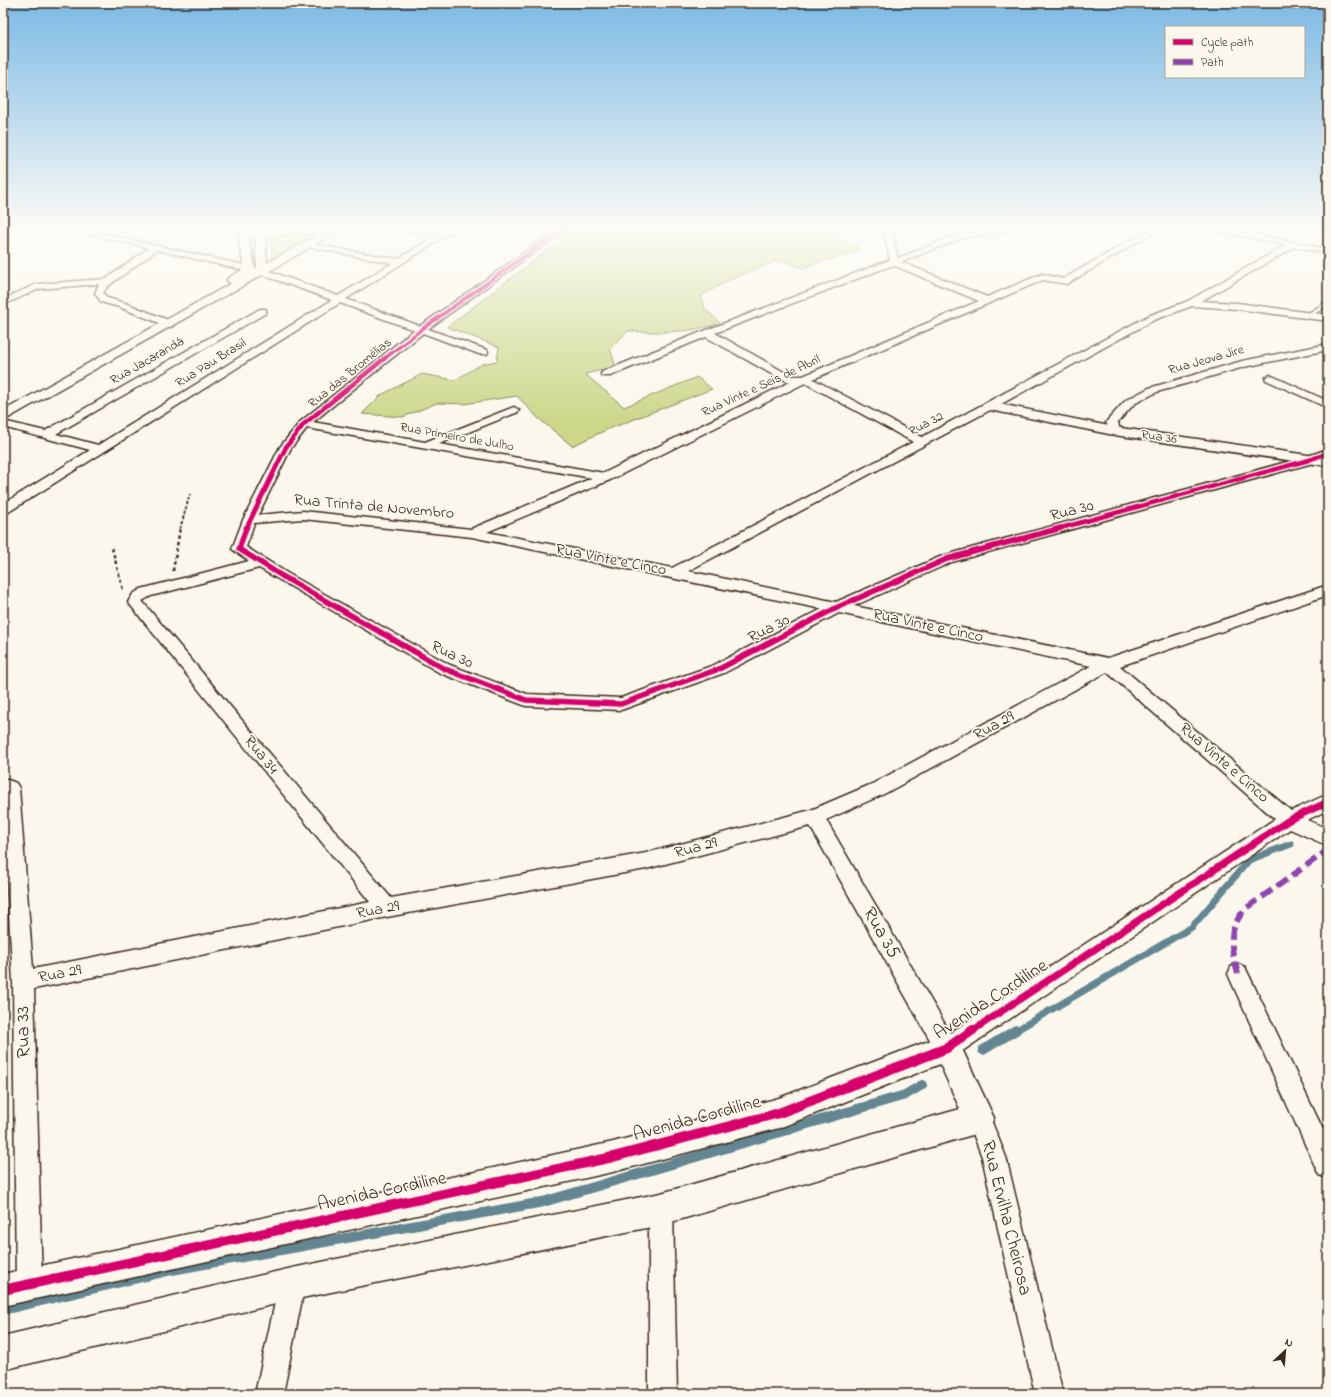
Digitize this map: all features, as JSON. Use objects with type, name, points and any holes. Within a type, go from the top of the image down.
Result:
[{"type":"street","points":[[3,302],[24,293]]},
{"type":"street","points":[[99,293],[104,300],[122,305],[156,320],[170,324]]},
{"type":"street","points":[[3,403],[156,320],[211,293]]},
{"type":"street","points":[[3,417],[170,324],[220,293]]},
{"type":"street","points":[[324,293],[483,352]]},
{"type":"street","name":"Rua Pau Brasil","points":[[3,510],[98,449],[351,293]]},
{"type":"street","name":"Rua das Bromélias","points":[[240,550],[249,520],[286,446],[304,424],[422,329],[472,293]]},
{"type":"street","points":[[606,374],[707,333],[814,293]]},
{"type":"street","points":[[969,293],[988,301]]},
{"type":"street","name":"Rua Vinte e Seis de Abril","points":[[472,533],[606,476],[805,380],[1006,293]]},
{"type":"street","name":"Rua 32","points":[[674,573],[990,406],[1151,318],[1191,303],[1208,293]]},
{"type":"street","points":[[1191,303],[1237,306],[1328,318]]},
{"type":"street","name":"Rua Jacarandá","points":[[45,436],[263,311]]},
{"type":"street","points":[[707,333],[779,374],[789,379],[805,380],[922,442]]},
{"type":"street","name":"Rua Jeova Jire","points":[[1114,431],[1112,422],[1130,402],[1153,390],[1242,364],[1328,347]]},
{"type":"street","points":[[1270,378],[1328,405]]},
{"type":"street","name":"Rua 36","points":[[990,406],[1114,431],[1328,462]]},
{"type":"street","points":[[423,446],[514,410]]},
{"type":"street","points":[[3,424],[98,449]]},
{"type":"street","name":"Rua Primeiro de Julho","points":[[304,424],[423,446],[606,476]]},
{"type":"street","name":"Rua 30","points":[[240,550],[445,669],[526,700],[621,704],[719,669],[838,607],[947,559],[1309,460],[1328,453]]},
{"type":"street","name":"Rua Trinta de Novembro","points":[[249,520],[304,515],[472,533]]},
{"type":"street","name":"Rua Vinte e Cinco","points":[[472,533],[674,573],[1108,664],[1289,820],[1328,838]]},
{"type":"street","points":[[136,599],[146,592],[170,585],[261,563]]},
{"type":"street","name":"Rua 29","points":[[23,981],[386,908],[646,861],[814,817],[878,789],[1108,664],[1328,590]]},
{"type":"street","name":"Rua 34","points":[[136,599],[386,908]]},
{"type":"street","name":"Rua 33","points":[[3,785],[10,788],[23,981],[16,1287]]},
{"type":"street","name":"Avenida Cordiline","points":[[16,1287],[613,1157],[779,1113],[947,1048],[1289,820],[1328,802]]},
{"type":"street","name":"Rua 35","points":[[814,817],[947,1048]]},
{"type":"street","points":[[1238,974],[1328,1166]]},
{"type":"street","name":"Rua Ervilha Cheirosa","points":[[947,1048],[979,1118],[994,1157],[1049,1394]]},
{"type":"street","points":[[3,1353],[292,1284],[661,1208],[979,1118]]},
{"type":"street","points":[[661,1208],[663,1394]]},
{"type":"street","points":[[269,1394],[292,1284]]},
{"type":"lane","points":[[1310,315],[1328,303]]},
{"type":"path","points":[[170,585],[182,518],[190,494]]},
{"type":"path","points":[[112,548],[124,591],[136,599]]},
{"type":"green space","points":[[491,293],[706,293],[701,296],[705,309],[720,323],[697,329],[674,332],[628,331],[610,348],[616,367],[585,374],[624,407],[697,377],[712,389],[606,430],[572,446],[537,417],[517,396],[464,404],[437,403],[403,417],[362,414],[381,395],[422,374],[455,380],[482,364],[497,361],[499,347],[447,327]]},
{"type":"waterway","points":[[1015,1031],[1192,927],[1249,860],[1291,844]]},
{"type":"waterway","points":[[983,1050],[1016,1030]]},
{"type":"waterway","points":[[3,1310],[172,1270],[543,1202],[905,1095],[922,1085]]},
{"type":"marked path","points":[[1238,974],[1230,940],[1233,926],[1237,919],[1244,910],[1328,850]]},
{"type":"cycle path","points":[[472,293],[422,329],[304,424],[286,447],[249,520],[239,549],[282,576],[445,669],[526,700],[621,704],[719,669],[838,607],[947,559],[1309,460],[1328,453]]},
{"type":"cycle path","points":[[3,1290],[613,1157],[779,1113],[947,1048],[1289,820],[1328,802]]}]
